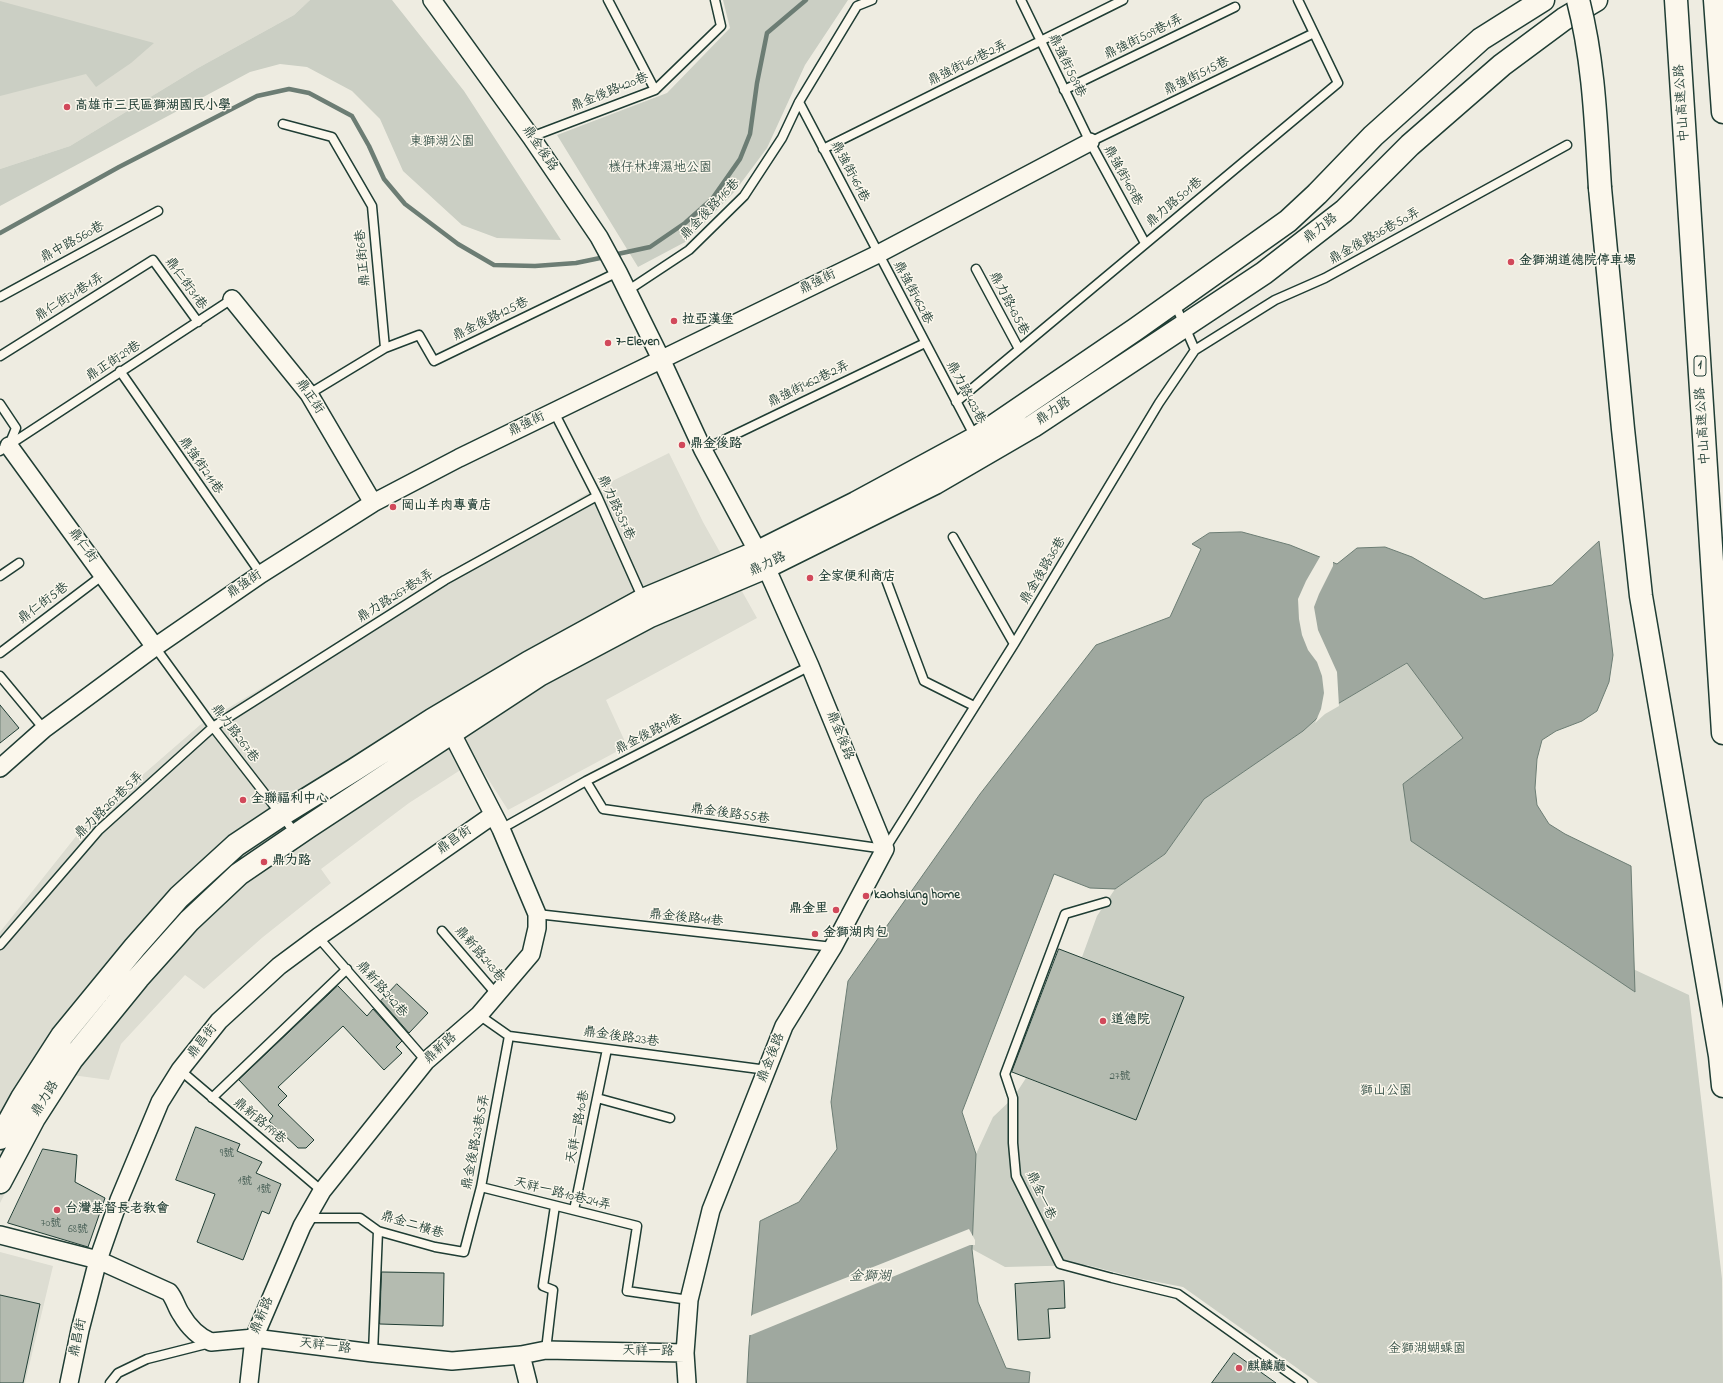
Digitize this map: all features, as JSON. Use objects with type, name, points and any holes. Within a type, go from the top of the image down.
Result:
[{"type":"main road","name":"鼎力路","points":[[0,1182],[11,1129],[22,1098],[62,1036],[135,947],[179,897],[236,845],[281,814],[354,770],[539,675],[647,608],[762,560],[934,483],[980,446],[1174,302],[1288,221],[1317,194],[1373,136],[1482,39],[1543,0]]},
{"type":"main road","points":[[1578,0],[1587,44],[1595,104],[1600,188],[1623,429],[1641,596],[1720,1056],[1723,1086]]},
{"type":"main road","name":"鼎力路","points":[[980,446],[1033,426],[1264,273],[1344,211],[1410,145],[1502,65],[1564,19],[1596,0]]},
{"type":"main road","name":"中山高速公路","points":[[1676,0],[1723,732]]},
{"type":"main road","points":[[1715,0],[1723,112]]},
{"type":"main road","name":"鼎力路","points":[[11,1129],[153,961],[189,921],[239,874],[296,834],[446,723]]},
{"type":"street","name":"鼎金後路","points":[[432,0],[531,137],[599,237],[618,272],[661,359],[703,450],[762,560],[810,666],[885,849],[833,947],[784,1026],[711,1210],[689,1300],[685,1353],[687,1383]]},
{"type":"street","name":"鼎強街","points":[[0,768],[44,729],[155,647],[260,574],[373,503],[459,458],[878,254],[1090,142]]},
{"type":"street","name":"鼎正街","points":[[232,299],[309,394],[373,503]]},
{"type":"street","name":"鼎仁街","points":[[4,448],[103,575],[155,647]]},
{"type":"street","name":"鼎新路","points":[[249,1383],[254,1338],[302,1226],[322,1192],[426,1061],[479,1015],[531,954],[537,928],[537,914],[497,822],[446,723]]},
{"type":"street","name":"鼎昌街","points":[[70,1383],[80,1330],[98,1260],[119,1200],[160,1102],[180,1070],[219,1021],[279,966],[318,937],[497,822]]},
{"type":"street","points":[[0,1235],[98,1260],[169,1292],[181,1314],[195,1332],[211,1342]]},
{"type":"street","name":"天祥一路","points":[[211,1342],[254,1338],[373,1354],[452,1360],[521,1355],[546,1350],[685,1353]]},
{"type":"street","points":[[521,1355],[528,1383]]},
{"type":"lane","points":[[608,0],[655,90]]},
{"type":"lane","name":"鼎金後路420巷","points":[[531,137],[655,90],[721,26],[715,0]]},
{"type":"lane","name":"鼎金後路116巷","points":[[627,291],[689,250],[744,196],[782,138],[798,102],[857,6],[872,0]]},
{"type":"lane","name":"鼎強街509巷","points":[[1021,0],[1090,142]]},
{"type":"lane","name":"鼎強街461巷2弄","points":[[823,149],[1123,0]]},
{"type":"lane","name":"鼎力路501巷","points":[[956,402],[1338,83],[1298,0]]},
{"type":"lane","name":"鼎強街509巷1弄","points":[[1064,90],[1235,7]]},
{"type":"lane","name":"鼎強街515巷","points":[[1090,142],[1314,33]]},
{"type":"lane","name":"鼎強街461巷","points":[[798,102],[878,254]]},
{"type":"lane","name":"鼎正街6巷","points":[[283,124],[332,137],[372,206],[385,348]]},
{"type":"lane","name":"鼎強街469巷","points":[[1090,142],[1145,243]]},
{"type":"lane","name":"鼎金後路36巷50弄","points":[[1195,350],[1275,300],[1325,278],[1567,145]]},
{"type":"lane","name":"鼎中路560巷","points":[[0,297],[158,210]]},
{"type":"lane","name":"鼎強街462巷","points":[[878,254],[925,343]]},
{"type":"lane","name":"鼎仁街31巷","points":[[153,260],[198,322]]},
{"type":"lane","name":"鼎仁街31巷1弄","points":[[0,356],[153,260]]},
{"type":"lane","name":"鼎力路435巷","points":[[976,269],[1019,349]]},
{"type":"lane","name":"鼎金後路125巷","points":[[385,348],[419,335],[434,361],[618,272]]},
{"type":"lane","name":"鼎正街29巷","points":[[4,448],[232,299]]},
{"type":"lane","points":[[1174,302],[1195,350]]},
{"type":"lane","name":"鼎力路423巷","points":[[925,343],[980,446]]},
{"type":"lane","name":"鼎強街462巷2弄","points":[[703,450],[925,343]]},
{"type":"lane","points":[[309,394],[385,348]]},
{"type":"lane","name":"鼎金後路36巷","points":[[885,849],[1014,644],[1159,403],[1195,350]]},
{"type":"lane","name":"鼎強街211巷","points":[[120,372],[260,574]]},
{"type":"lane","points":[[0,404],[16,428],[4,448]]},
{"type":"lane","name":"鼎力路357巷","points":[[554,412],[597,496],[647,608]]},
{"type":"lane","name":"鼎力路267巷8弄","points":[[213,727],[445,580],[597,496]]},
{"type":"lane","points":[[953,537],[1014,644]]},
{"type":"lane","points":[[0,576],[19,563]]},
{"type":"lane","name":"鼎仁街5巷","points":[[0,653],[103,575]]},
{"type":"lane","points":[[885,577],[924,681],[974,706]]},
{"type":"lane","name":"鼎力路267巷","points":[[155,647],[213,727],[296,834]]},
{"type":"lane","name":"鼎金後路91巷","points":[[497,822],[586,781],[810,666]]},
{"type":"lane","points":[[0,676],[44,729]]},
{"type":"lane","name":"鼎力路267巷5弄","points":[[0,945],[99,830],[213,727]]},
{"type":"lane","name":"鼎金後路55巷","points":[[586,781],[603,809],[885,849]]},
{"type":"lane","name":"鼎金一巷","points":[[1106,902],[1065,914],[1005,1074],[1013,1098],[1013,1143],[1016,1176],[1060,1264],[1178,1294],[1303,1383]]},
{"type":"lane","name":"鼎金後路41巷","points":[[537,914],[833,947]]},
{"type":"lane","name":"鼎新路243巷","points":[[442,931],[497,995]]},
{"type":"lane","name":"鼎新路242巷","points":[[318,937],[426,1061]]},
{"type":"lane","points":[[212,1098],[347,969]]},
{"type":"lane","name":"鼎金後路23巷","points":[[479,1015],[509,1036],[767,1070]]},
{"type":"lane","name":"鼎金後路23巷5弄","points":[[464,1252],[481,1187],[509,1036]]},
{"type":"lane","name":"天祥一路10巷","points":[[574,1210],[607,1049]]},
{"type":"lane","name":"鼎新路199巷","points":[[180,1070],[322,1192]]},
{"type":"lane","points":[[597,1098],[670,1118]]},
{"type":"lane","name":"天祥一路10巷24弄","points":[[481,1187],[637,1226],[627,1291],[689,1300]]},
{"type":"lane","points":[[546,1350],[553,1290],[544,1286],[555,1206]]},
{"type":"lane","name":"鼎金二橫巷","points":[[307,1218],[360,1218],[378,1231],[435,1247],[464,1252]]},
{"type":"lane","points":[[373,1354],[378,1231]]},
{"type":"lane","points":[[110,1383],[118,1373],[147,1359],[211,1342]]},
{"type":"shaded area","name":"高雄市三民區獅湖國民小學","points":[[0,0],[310,0],[294,15],[198,68],[70,146],[0,169]]},
{"type":"shaded area","points":[[669,453],[703,522],[757,618],[606,700],[627,746],[508,810],[476,760],[409,803],[321,869],[331,883],[263,937],[204,989],[185,975],[121,1044],[109,1080],[72,1075],[28,1148],[0,1203],[0,932],[85,825],[200,725],[588,493]]},
{"type":"shaded area","points":[[0,1252],[53,1266],[25,1383],[0,1383]]},
{"type":"green space","name":"東獅湖公園","points":[[310,0],[392,0],[464,91],[561,240],[497,238],[462,225],[403,171],[380,119],[352,91],[307,67],[280,64],[250,72],[0,206],[0,169],[70,146],[198,68],[294,15]]},
{"type":"green space","name":"檨仔林埤濕地公園","points":[[723,0],[848,0],[805,65],[767,148],[735,191],[687,241],[638,267],[557,135],[667,93],[730,28]]},
{"type":"green space","points":[[0,1],[154,43],[131,63],[96,87],[86,74],[0,96]]},
{"type":"green space","name":"獅山公園","points":[[1408,663],[1463,738],[1403,784],[1634,992],[1633,969],[1689,995],[1722,1279],[1723,1383],[1318,1383],[1183,1287],[1137,1278],[1087,1265],[1005,1267],[972,1249],[976,1154],[993,1117],[1013,1098],[1026,1078],[1136,1120],[1184,997],[1082,957],[1097,916],[1115,889],[1165,854],[1204,799],[1303,731],[1324,712]]},
{"type":"water","name":"金獅湖","points":[[1242,532],[1290,545],[1337,564],[1357,548],[1385,547],[1412,557],[1484,599],[1552,585],[1599,541],[1613,655],[1609,682],[1597,711],[1582,721],[1556,731],[1542,740],[1537,759],[1535,788],[1537,805],[1549,824],[1565,834],[1631,866],[1635,992],[1411,841],[1403,784],[1463,738],[1407,663],[1324,712],[1303,731],[1204,799],[1165,854],[1115,889],[1090,888],[1054,874],[962,1112],[976,1154],[972,1249],[978,1302],[1006,1368],[1030,1372],[1029,1383],[747,1383],[760,1221],[799,1202],[837,1149],[831,1102],[848,981],[980,794],[1096,645],[1170,617],[1201,549],[1192,544],[1209,533]]},
{"type":"pier","points":[[1321,555],[1333,560],[1333,566],[1314,607],[1318,630],[1337,672],[1339,706],[1325,714],[1315,723],[1321,709],[1324,693],[1322,676],[1317,662],[1308,650],[1302,635],[1299,619],[1298,599],[1306,581]]},
{"type":"pier","points":[[969,1229],[975,1240],[975,1245],[970,1245],[748,1335],[749,1319],[752,1315]]},
{"type":"building","points":[[0,705],[19,728],[0,743]]},
{"type":"building","name":"道德院","points":[[1059,949],[1184,997],[1136,1120],[1012,1072]]},
{"type":"building","points":[[397,984],[428,1013],[409,1033],[381,1001]]},
{"type":"building","points":[[338,986],[367,1016],[373,1009],[402,1041],[396,1047],[402,1053],[384,1070],[343,1026],[278,1087],[287,1096],[278,1105],[314,1140],[306,1148],[298,1148],[269,1121],[273,1116],[239,1080]]},
{"type":"building","points":[[196,1127],[240,1144],[237,1151],[262,1162],[256,1173],[281,1184],[269,1214],[262,1211],[243,1260],[197,1242],[215,1194],[176,1180]]},
{"type":"building","name":"台灣基督長老教會","points":[[43,1149],[77,1155],[75,1182],[105,1198],[88,1247],[8,1223]]},
{"type":"building","points":[[382,1272],[444,1273],[443,1326],[380,1324]]},
{"type":"building","points":[[1064,1281],[1065,1308],[1048,1309],[1050,1338],[1018,1340],[1015,1284]]},
{"type":"building","points":[[0,1295],[40,1304],[23,1383],[0,1383]]},
{"type":"building","name":"麒麟廳","points":[[1234,1353],[1276,1383],[1212,1383]]},
{"type":"waterway","points":[[613,255],[650,247],[685,223],[712,199],[740,159],[750,134],[757,83],[767,33],[806,0]]},
{"type":"waterway","points":[[0,233],[119,167],[257,96],[289,89],[309,93],[352,116],[369,146],[384,179],[405,204],[458,244],[494,265],[535,266],[576,263],[605,257]]},
{"type":"place","name":"高雄市三民區獅湖國民小學","points":[[67,107]]},
{"type":"place","name":"金獅湖道德院停車場","points":[[1511,262]]},
{"type":"place","name":"拉亞漢堡","points":[[674,321]]},
{"type":"place","name":"7-Eleven","points":[[608,343]]},
{"type":"place","name":"鼎金後路","points":[[682,445]]},
{"type":"place","name":"岡山羊肉專賣店","points":[[393,507]]},
{"type":"place","name":"全家便利商店","points":[[810,578]]},
{"type":"place","name":"全聯福利中心","points":[[243,800]]},
{"type":"place","name":"鼎力路","points":[[264,862]]},
{"type":"place","name":"kaohsiung home","points":[[866,896]]},
{"type":"place","name":"鼎金里","points":[[836,910]]},
{"type":"place","name":"金獅湖肉包","points":[[815,934]]},
{"type":"place","name":"道德院","points":[[1103,1021]]},
{"type":"place","name":"台灣基督長老教會","points":[[57,1210]]},
{"type":"place","name":"麒麟廳","points":[[1239,1368]]},
{"type":"park label","name":"金獅湖蝴蝶園","points":[[1427,1350]]}]
